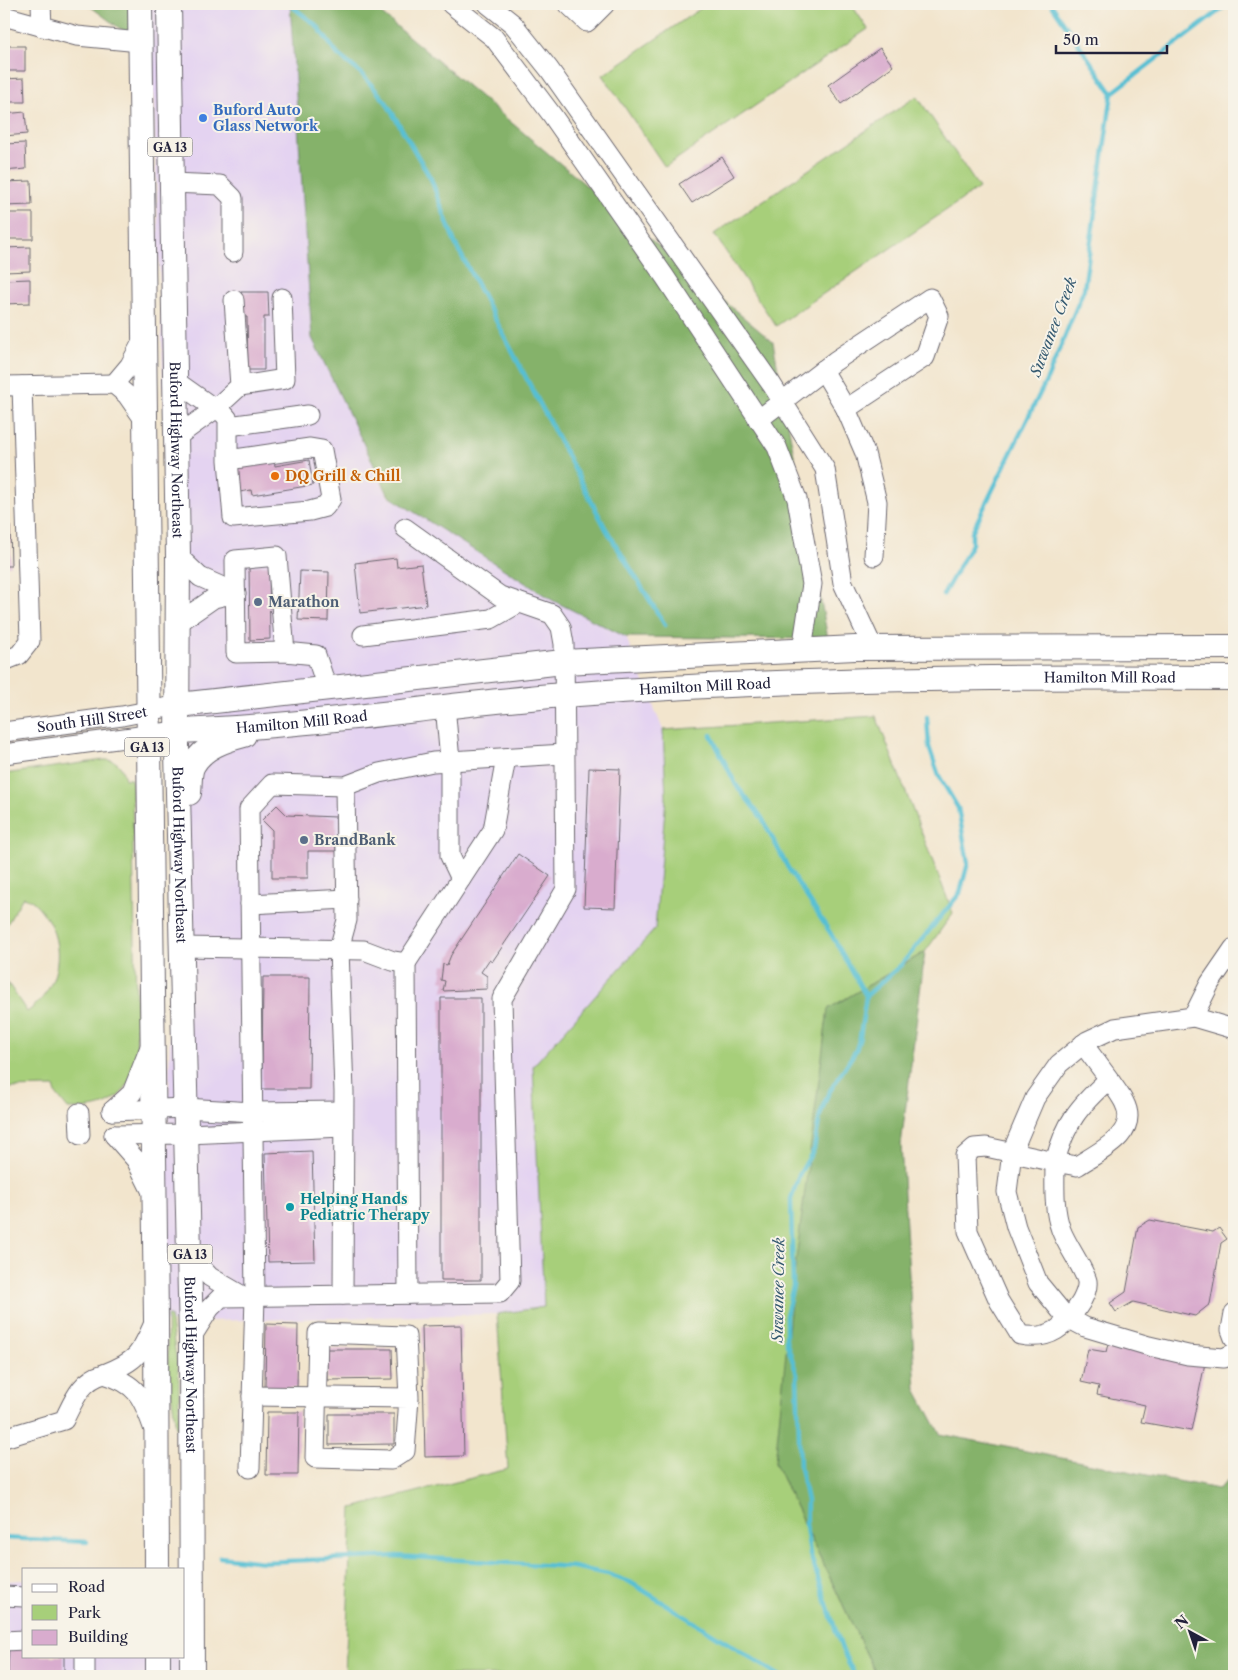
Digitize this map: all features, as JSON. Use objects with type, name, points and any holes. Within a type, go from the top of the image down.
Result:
[{"type":"main road","name":"GA 13","points":[[140,4],[142,342],[154,1109],[157,1437],[156,1568]]},
{"type":"main road","name":"Buford Highway Northeast","points":[[169,4],[178,556],[179,705],[177,731],[190,1256],[188,1600],[192,1676]]},
{"type":"main road","name":"Hamilton Mill Road","points":[[179,705],[563,662],[873,648],[1234,647]]},
{"type":"main road","name":"Hamilton Mill Road","points":[[177,731],[310,723],[445,705],[563,695],[803,681],[1024,677],[1234,678]]},
{"type":"main road","points":[[181,854],[192,766],[209,749],[224,741],[272,726]]},
{"type":"main road","points":[[158,1658],[158,1676]]},
{"type":"street","points":[[41,4],[42,27]]},
{"type":"street","points":[[451,4],[494,38],[552,115],[665,277],[776,447],[797,499],[812,584],[805,616],[802,650]]},
{"type":"street","points":[[471,19],[487,4],[513,24],[548,69],[782,401],[825,469],[843,583],[873,648]]},
{"type":"street","points":[[568,4],[587,22],[606,4]]},
{"type":"street","points":[[4,16],[77,36],[140,42]]},
{"type":"street","points":[[171,183],[220,185],[233,198],[233,252]]},
{"type":"street","points":[[175,438],[215,409],[240,386],[285,379],[282,298]]},
{"type":"street","points":[[758,420],[823,370],[930,298],[939,316],[925,357],[846,409]]},
{"type":"street","points":[[234,300],[240,386]]},
{"type":"street","points":[[114,384],[130,365],[142,342]]},
{"type":"street","points":[[823,370],[846,409],[865,453],[877,502],[874,556]]},
{"type":"street","points":[[174,380],[225,415],[229,426],[228,460],[233,518],[310,511],[325,507],[332,499],[322,450],[310,448],[228,460]]},
{"type":"street","points":[[4,661],[19,655],[30,641],[13,386],[114,384],[127,395],[143,418]]},
{"type":"street","points":[[229,426],[308,415]]},
{"type":"street","points":[[191,1338],[210,1308],[221,1297],[500,1293],[510,1281],[502,999],[566,889],[564,644],[561,627],[552,614],[500,596],[405,528]]},
{"type":"street","points":[[178,556],[200,577],[236,593]]},
{"type":"street","points":[[285,652],[277,556],[235,560],[236,653],[285,652],[316,655],[327,688]]},
{"type":"street","points":[[178,623],[214,598],[236,593]]},
{"type":"street","points":[[363,635],[491,619],[519,603]]},
{"type":"street","name":"South Hill Street","points":[[4,732],[179,705]]},
{"type":"street","points":[[445,705],[450,762],[450,856],[461,878]]},
{"type":"street","name":"South Hill Street","points":[[4,754],[177,731]]},
{"type":"street","points":[[250,1468],[253,1122],[249,810],[272,784],[345,786],[379,773],[433,762],[564,754]]},
{"type":"street","points":[[408,1294],[406,963],[493,830],[506,758]]},
{"type":"street","points":[[343,1295],[343,1119],[339,948],[347,920],[345,786]]},
{"type":"street","points":[[250,904],[347,899]]},
{"type":"street","points":[[181,947],[339,948],[364,950],[393,961],[406,963]]},
{"type":"street","points":[[1193,1017],[1210,983],[1234,948]]},
{"type":"street","points":[[1234,1029],[1193,1017],[1115,1028],[1082,1044],[1059,1064],[1035,1098],[1012,1152],[1007,1192],[1016,1227],[1038,1283],[1071,1319],[1085,1327],[1140,1344],[1188,1355],[1224,1358],[1234,1353]]},
{"type":"street","points":[[153,1039],[132,1093],[112,1111],[185,1108],[253,1122]]},
{"type":"street","points":[[1082,1044],[1109,1080],[1125,1104],[1129,1118],[1124,1132],[1077,1166],[1055,1162],[986,1147],[974,1148],[965,1156],[968,1232],[999,1301],[1020,1335],[1032,1338],[1055,1332],[1071,1319],[1086,1293],[1087,1281],[1060,1229],[1054,1195],[1055,1162],[1061,1138],[1082,1103],[1109,1080]]},
{"type":"street","points":[[79,1113],[80,1135]]},
{"type":"street","points":[[154,1197],[136,1160],[114,1135],[187,1134],[253,1122],[343,1119]]},
{"type":"street","points":[[190,1256],[210,1278],[250,1297]]},
{"type":"street","points":[[1234,1313],[1232,1330],[1234,1338]]},
{"type":"street","points":[[4,1438],[64,1420],[83,1386],[93,1377],[121,1367],[137,1357],[156,1320]]},
{"type":"street","points":[[318,1333],[406,1336],[409,1398],[405,1451],[397,1458],[381,1460],[315,1458],[315,1397],[318,1333]]},
{"type":"street","points":[[104,1374],[122,1379],[137,1392],[141,1397],[157,1437]]},
{"type":"street","points":[[252,1396],[409,1398]]},
{"type":"street","points":[[4,1596],[22,1597]]},
{"type":"street","points":[[4,1640],[22,1640]]},
{"type":"street","points":[[85,1658],[85,1676]]},
{"type":"shaded area","points":[[150,4],[290,4],[312,338],[388,496],[552,600],[626,637],[663,730],[666,797],[655,929],[533,1066],[544,1307],[497,1314],[165,1322],[175,715]]},
{"type":"shaded area","points":[[22,1580],[22,1658],[184,1658],[187,1676],[4,1676],[4,1581]]},
{"type":"green space","points":[[87,4],[150,4],[138,42]]},
{"type":"green space","points":[[290,4],[370,4],[773,342],[828,639],[626,637],[552,600],[389,496],[312,338]]},
{"type":"green space","points":[[707,4],[851,4],[868,29],[665,167],[603,75]]},
{"type":"green space","points":[[917,96],[979,188],[776,326],[714,234]]},
{"type":"green space","points":[[876,716],[953,913],[925,952],[828,1009],[775,1463],[877,1676],[345,1675],[352,1508],[508,1469],[497,1314],[544,1307],[533,1066],[655,929],[666,797],[663,730]]},
{"type":"green space","points":[[104,760],[113,761],[119,765],[125,779],[131,779],[132,785],[137,1057],[128,1083],[115,1099],[95,1107],[68,1109],[56,1094],[54,1087],[4,1088],[4,1006],[8,983],[27,1012],[47,991],[53,979],[57,953],[56,940],[51,926],[40,908],[30,899],[23,897],[6,926],[4,919],[4,774]]},
{"type":"green space","points":[[925,952],[901,1145],[916,1389],[940,1434],[1218,1489],[1234,1476],[1234,1676],[877,1676],[775,1463],[792,1292],[828,1009]]},
{"type":"green space","points":[[167,1316],[170,1316],[179,1377],[179,1428],[176,1428],[168,1369]]},
{"type":"building","points":[[4,46],[25,46],[25,71],[4,71]]},
{"type":"building","points":[[880,48],[893,66],[841,104],[828,85]]},
{"type":"building","points":[[24,78],[25,102],[4,102],[4,79]]},
{"type":"building","points":[[25,112],[27,134],[4,136],[4,114]]},
{"type":"building","points":[[25,143],[26,169],[4,171],[4,144]]},
{"type":"building","points":[[722,157],[734,176],[692,203],[679,184]]},
{"type":"building","points":[[31,181],[32,205],[4,206],[4,182]]},
{"type":"building","points":[[5,213],[33,213],[33,239],[5,239]]},
{"type":"building","points":[[30,247],[30,271],[4,272],[4,248]]},
{"type":"building","points":[[30,279],[30,303],[4,304],[4,280]]},
{"type":"building","points":[[241,292],[268,292],[269,317],[264,317],[264,370],[248,370],[247,317],[241,317]]},
{"type":"building","name":"DQ Grill & Chill","points":[[273,453],[275,466],[309,460],[313,485],[252,495],[251,490],[240,492],[237,467]]},
{"type":"building","points":[[4,526],[10,526],[11,566],[4,566]]},
{"type":"building","points":[[396,558],[397,567],[421,564],[426,605],[360,613],[355,563]]},
{"type":"building","points":[[269,565],[270,639],[250,640],[249,566]]},
{"type":"building","points":[[300,571],[329,572],[328,621],[298,620]]},
{"type":"building","points":[[589,768],[620,769],[615,908],[584,907]]},
{"type":"building","name":"BrandBank","points":[[277,805],[287,815],[336,817],[336,851],[308,851],[308,878],[272,878],[272,830],[262,820]]},
{"type":"building","points":[[518,854],[550,876],[492,962],[489,960],[481,972],[487,976],[487,989],[443,991],[445,981],[441,980],[443,964],[447,965],[451,955]]},
{"type":"building","points":[[263,977],[310,977],[309,1089],[262,1089]]},
{"type":"building","points":[[441,998],[481,998],[481,1280],[441,1280]]},
{"type":"building","name":"Helping Hands Pediatric Therapy","points":[[312,1151],[315,1261],[268,1262],[265,1153]]},
{"type":"building","points":[[1150,1220],[1213,1232],[1219,1228],[1227,1239],[1221,1243],[1210,1304],[1195,1316],[1133,1302],[1116,1312],[1110,1303],[1126,1292],[1138,1227]]},
{"type":"building","points":[[266,1324],[298,1325],[297,1388],[265,1387]]},
{"type":"building","points":[[461,1325],[464,1456],[425,1457],[422,1326]]},
{"type":"building","points":[[1108,1344],[1205,1363],[1191,1431],[1141,1422],[1145,1405],[1097,1395],[1099,1386],[1081,1382],[1088,1349],[1106,1352]]},
{"type":"building","points":[[327,1349],[392,1349],[393,1379],[327,1380]]},
{"type":"building","points":[[267,1412],[299,1412],[298,1475],[266,1475]]},
{"type":"building","points":[[329,1414],[394,1414],[394,1444],[329,1445]]},
{"type":"building","points":[[9,1646],[22,1647],[22,1658],[64,1658],[64,1676],[8,1676]]},
{"type":"waterway","points":[[289,4],[317,26],[338,55],[361,73],[386,102],[431,179],[455,243],[606,529],[665,625]]},
{"type":"waterway","name":"Suwanee Creek","points":[[943,595],[972,544],[972,532],[1048,377],[1084,289],[1112,93],[1051,4]]},
{"type":"waterway","points":[[1112,93],[1228,4]]},
{"type":"waterway","name":"Suwanee Creek","points":[[855,1676],[842,1649],[810,1554],[806,1527],[807,1501],[800,1467],[797,1374],[786,1341],[786,1315],[793,1286],[791,1199],[799,1175],[814,1149],[820,1115],[828,1094],[856,1050],[860,1037],[866,996],[901,965],[960,893],[968,863],[958,808],[939,776],[929,747],[927,717]]},
{"type":"waterway","points":[[711,735],[736,785],[762,818],[788,868],[831,934],[866,996]]},
{"type":"waterway","points":[[4,1538],[87,1542]]},
{"type":"waterway","points":[[220,1557],[264,1562],[396,1556],[573,1567],[608,1574],[630,1582],[780,1676]]},
{"type":"place","name":"Buford Auto Glass Network","points":[[203,118]]},
{"type":"place","name":"DQ Grill & Chill","points":[[275,476]]},
{"type":"place","name":"Marathon","points":[[258,602]]},
{"type":"place","name":"BrandBank","points":[[304,840]]},
{"type":"place","name":"Helping Hands Pediatric Therapy","points":[[290,1207]]}]
